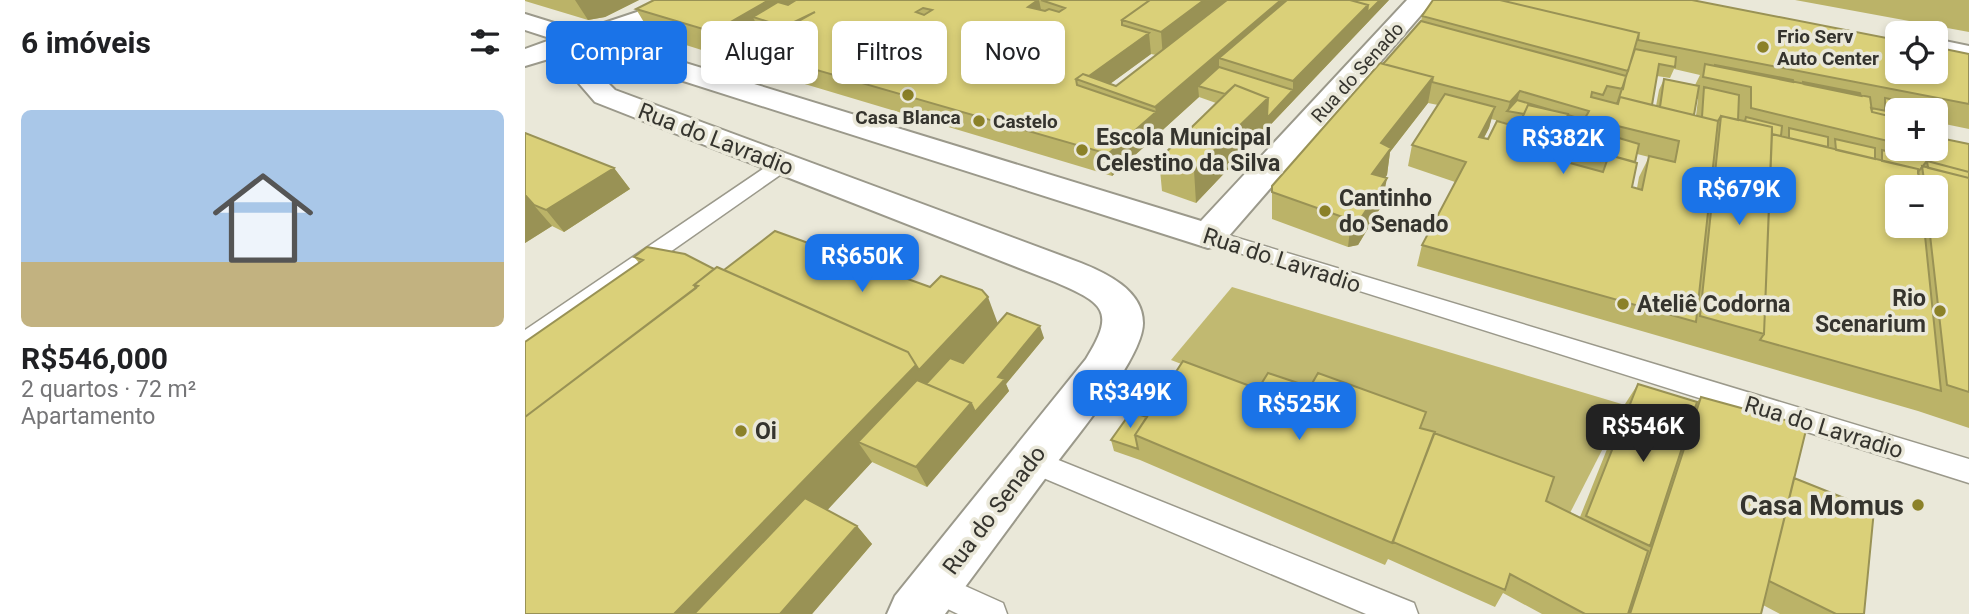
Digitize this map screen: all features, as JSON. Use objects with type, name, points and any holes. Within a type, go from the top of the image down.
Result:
[{"type":"street","points":[[638,21],[682,0]]},
{"type":"street","name":"Rua do Senado","points":[[1208,236],[1421,0]]},
{"type":"street","name":"Rua do Lavradio","points":[[525,22],[546,29]]},
{"type":"street","points":[[1948,50],[1969,54]]},
{"type":"street","points":[[525,58],[546,53]]},
{"type":"street","points":[[525,78],[546,66]]},
{"type":"street","name":"Rua do Lavradio","points":[[687,71],[1208,236]]},
{"type":"street","name":"Rua do Lavradio","points":[[594,84],[605,96],[1100,287],[1121,309],[1121,336]]},
{"type":"street","name":"Rua do Senado","points":[[924,601],[1101,371],[1121,336]]},
{"type":"lane","points":[[525,342],[783,164]]},
{"type":"lane","name":"Rua do Lavradio","points":[[1208,236],[1969,471]]},
{"type":"lane","points":[[1031,461],[1403,614]]},
{"type":"lane","points":[[924,601],[992,614]]},
{"type":"shaded area","points":[[1232,287],[1625,405],[1570,513],[1171,360]]},
{"type":"building","points":[[654,0],[769,0],[732,21],[701,21],[701,28],[687,24],[687,21],[676,21],[636,9]]},
{"type":"building","points":[[796,0],[1038,0],[1028,7],[1059,12],[1065,8],[1041,0],[1150,0],[1122,20],[1122,25],[1149,33],[1089,76],[1083,74],[1076,79],[1077,85],[1156,112],[1108,154],[865,84],[947,84],[947,21],[832,21],[832,74],[818,70],[818,21],[799,21],[815,12],[796,21],[765,21],[753,17],[778,2],[788,5]],"holes":[[[923,8],[932,10],[924,15],[916,12]]]},
{"type":"building","points":[[1150,0],[1204,0],[1161,32],[1122,20]]},
{"type":"building","points":[[1227,0],[1281,0],[1155,107],[1076,79],[1083,74],[1116,86]]},
{"type":"building","points":[[1287,0],[1350,0],[1368,5],[1293,81],[1219,58]]},
{"type":"building","points":[[1350,0],[1380,0],[1367,13],[1368,5]]},
{"type":"building","points":[[1433,0],[1500,0],[1639,33],[1628,71],[1422,16]]},
{"type":"building","points":[[1500,0],[1692,0],[1885,38],[1885,84],[1948,84],[1948,50],[1969,54],[1969,104],[1638,40],[1639,33]]},
{"type":"building","points":[[1421,21],[1626,76],[1623,89],[1607,86],[1603,95],[1592,92],[1591,97],[1618,104],[1620,97],[1718,121],[1696,322],[1422,245],[1466,162],[1412,145],[1445,94],[1495,107],[1479,137],[1488,139],[1497,121],[1518,127],[1528,105],[1568,114],[1559,140],[1576,145],[1570,163],[1603,172],[1609,155],[1637,163],[1632,187],[1642,190],[1649,156],[1675,162],[1679,141],[1585,118],[1589,111],[1520,91],[1510,102],[1432,82],[1433,77],[1383,64]]},
{"type":"building","points":[[1635,49],[1676,57],[1675,67],[1659,64],[1652,105],[1620,97],[1617,104]]},
{"type":"building","points":[[1380,63],[1433,77],[1381,143],[1391,148],[1372,174],[1387,178],[1361,218],[1351,220],[1272,192],[1272,186]]},
{"type":"building","points":[[1705,64],[1870,97],[1872,112],[1885,115],[1885,140],[1751,108],[1751,87],[1703,77]]},
{"type":"building","points":[[1715,66],[1793,80],[1793,82]]},
{"type":"building","points":[[1219,67],[1293,90],[1267,118],[1268,98],[1235,85],[1225,94],[1198,86]]},
{"type":"building","points":[[1664,79],[1699,86],[1694,115],[1660,107]]},
{"type":"building","points":[[1803,84],[1860,93],[1861,96]]},
{"type":"building","points":[[1235,85],[1268,98],[1194,170],[1159,159]]},
{"type":"building","points":[[1704,87],[1739,95],[1738,120],[1721,116],[1718,121],[1702,117]]},
{"type":"building","points":[[1517,100],[1551,110],[1528,105],[1524,114],[1507,111]]},
{"type":"building","points":[[1871,108],[1885,111],[1885,115],[1872,112]]},
{"type":"building","points":[[1568,115],[1584,120],[1582,127],[1639,144],[1635,162],[1609,155],[1607,159],[1601,157],[1600,161],[1573,154],[1576,145],[1559,140]]},
{"type":"building","points":[[1721,116],[1772,127],[1764,334],[1700,316]]},
{"type":"building","points":[[1746,117],[1782,126],[1781,136],[1772,134],[1772,127],[1745,121]]},
{"type":"building","points":[[1789,128],[1828,137],[1828,147],[1789,138]]},
{"type":"building","points":[[525,133],[614,168],[546,210],[534,205],[525,195]]},
{"type":"building","points":[[1772,134],[1918,169],[1919,175],[1885,175],[1885,238],[1925,238],[1941,391],[1760,340],[1764,334]]},
{"type":"building","points":[[1835,139],[1875,148],[1875,159],[1836,150]]},
{"type":"building","points":[[1948,140],[1969,144],[1969,172],[1927,161],[1948,161]]},
{"type":"building","points":[[1882,150],[1885,151],[1885,161],[1927,161],[1918,172],[1918,169],[1882,161]]},
{"type":"building","points":[[1927,161],[1969,172],[1969,178],[1928,168]]},
{"type":"building","points":[[1922,166],[1969,178],[1969,392],[1947,385],[1930,238],[1948,238],[1948,175],[1923,175]]},
{"type":"building","points":[[775,231],[930,287],[941,276],[982,290],[988,297],[919,370],[908,352],[724,270]]},
{"type":"building","points":[[647,247],[685,254],[714,269],[694,285],[696,288],[525,417],[525,342],[643,260],[634,257]]},
{"type":"building","name":"Oi","points":[[717,267],[908,352],[916,365],[674,614],[525,614],[525,417],[698,286],[694,285]]},
{"type":"building","points":[[1007,313],[1040,326],[998,377],[1005,379],[975,412],[971,403],[926,384],[950,358],[963,363]]},
{"type":"building","points":[[1183,361],[1258,389],[1268,373],[1310,387],[1318,373],[1426,412],[1420,428],[1435,432],[1392,543],[1135,435]]},
{"type":"building","points":[[917,380],[971,403],[916,467],[858,442]]},
{"type":"building","points":[[1638,384],[1697,402],[1650,546],[1586,516]]},
{"type":"building","points":[[1701,397],[1807,426],[1761,614],[1630,614]]},
{"type":"building","points":[[1131,412],[1147,417],[1135,435],[1138,449],[1111,440]]},
{"type":"building","points":[[1434,433],[1554,477],[1546,501],[1648,551],[1628,614],[1585,614],[1510,574],[1505,590],[1393,542]]},
{"type":"building","points":[[1794,478],[1874,510],[1864,614],[1836,614],[1769,581]]},
{"type":"building","points":[[805,498],[857,526],[780,614],[694,614]]},
{"type":"place","name":"Frio Serv Auto Center","points":[[1763,47]]},
{"type":"place","name":"Casa Blanca","points":[[908,95]]},
{"type":"place","name":"Castelo","points":[[979,121]]},
{"type":"place","name":"Escola Municipal Celestino da Silva","points":[[1082,150]]},
{"type":"place","name":"Cantinho do Senado","points":[[1325,211]]},
{"type":"place","name":"Ateliê Codorna","points":[[1623,304]]},
{"type":"place","name":"Rio Scenarium","points":[[1940,311]]},
{"type":"place","name":"Oi","points":[[741,431]]},
{"type":"place","name":"Casa Momus","points":[[1918,505]]}]
